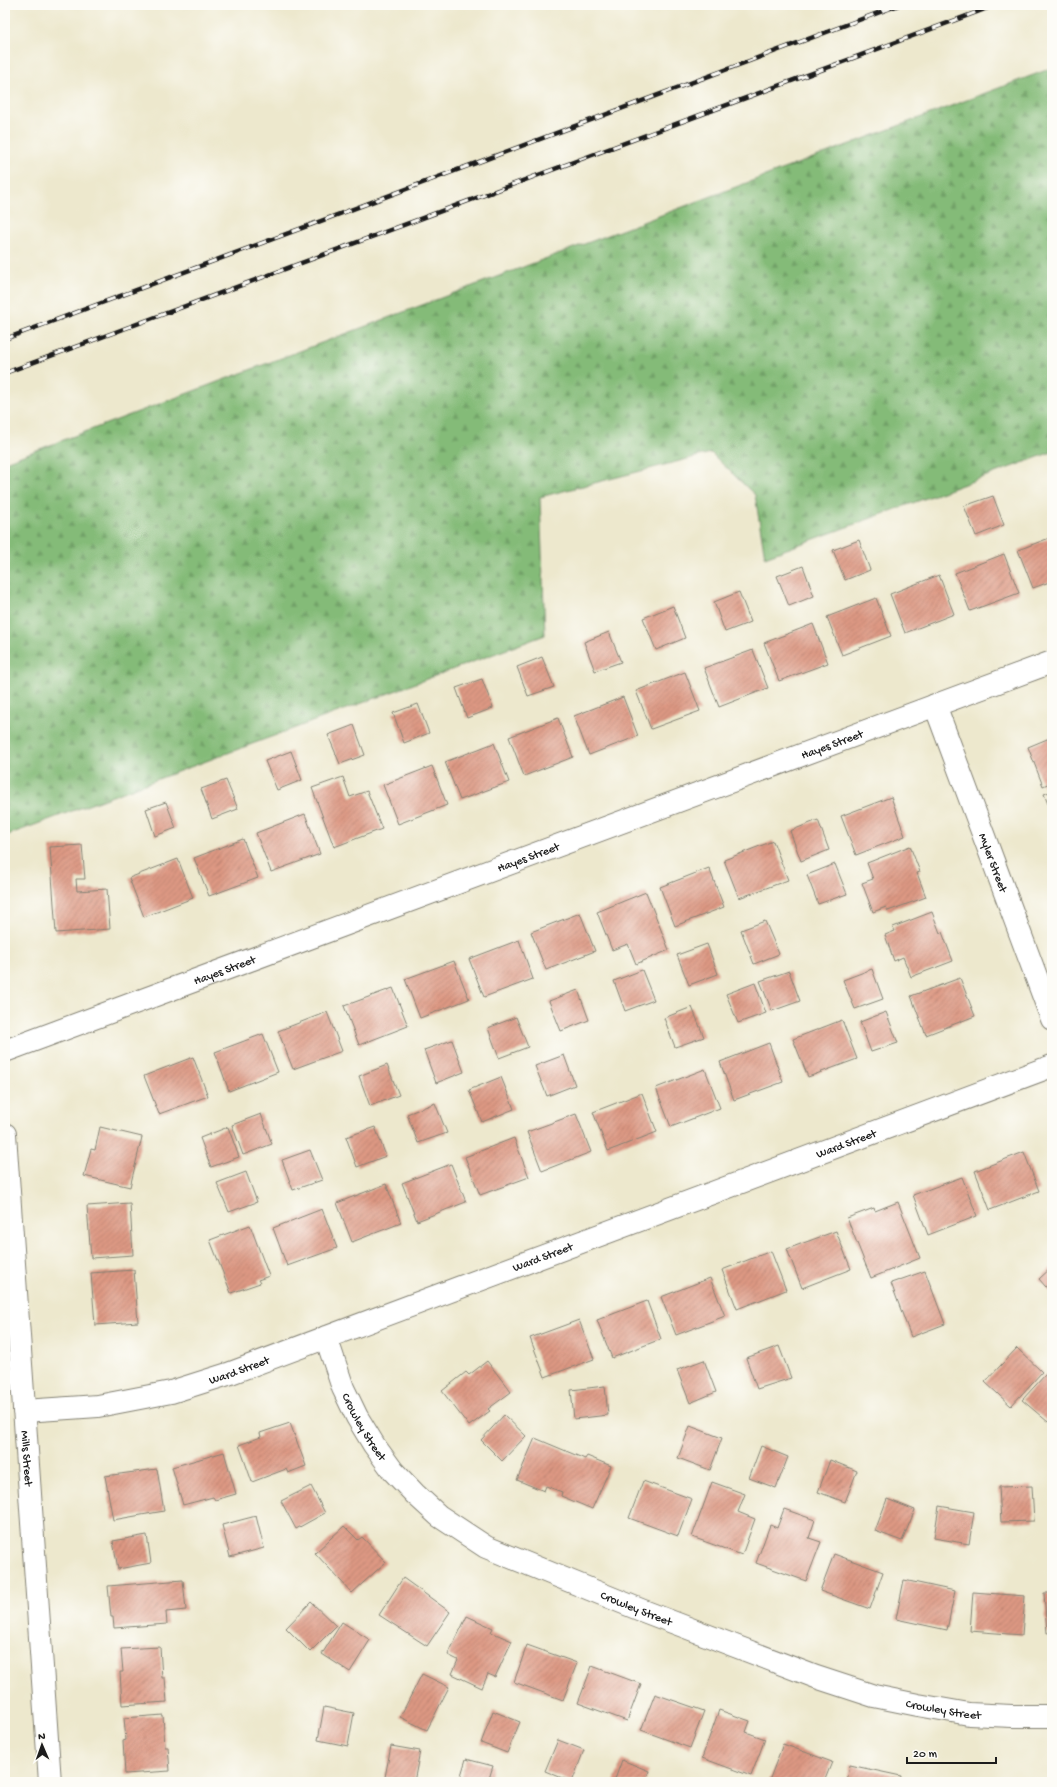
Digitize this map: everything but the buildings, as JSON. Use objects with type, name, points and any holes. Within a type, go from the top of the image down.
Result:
[{"type":"street","name":"Hayes Street","points":[[5,1051],[1052,662]]},
{"type":"street","name":"Myler Street","points":[[935,705],[1052,1019]]},
{"type":"street","name":"Ward Street","points":[[24,1411],[98,1406],[171,1392],[228,1374],[1052,1066]]},
{"type":"street","name":"Mills Street","points":[[5,1134],[50,1782]]},
{"type":"street","name":"Crowley Street","points":[[326,1337],[343,1388],[357,1417],[374,1445],[393,1471],[415,1494],[440,1516],[486,1547],[641,1610],[794,1669],[874,1696],[970,1714],[1052,1716]]},
{"type":"green space","points":[[1052,68],[1052,452],[765,557],[755,495],[711,453],[540,497],[545,635],[5,836],[5,462]]},
{"type":"railway","points":[[5,339],[899,5]]},
{"type":"railway","points":[[5,373],[996,5]]}]
